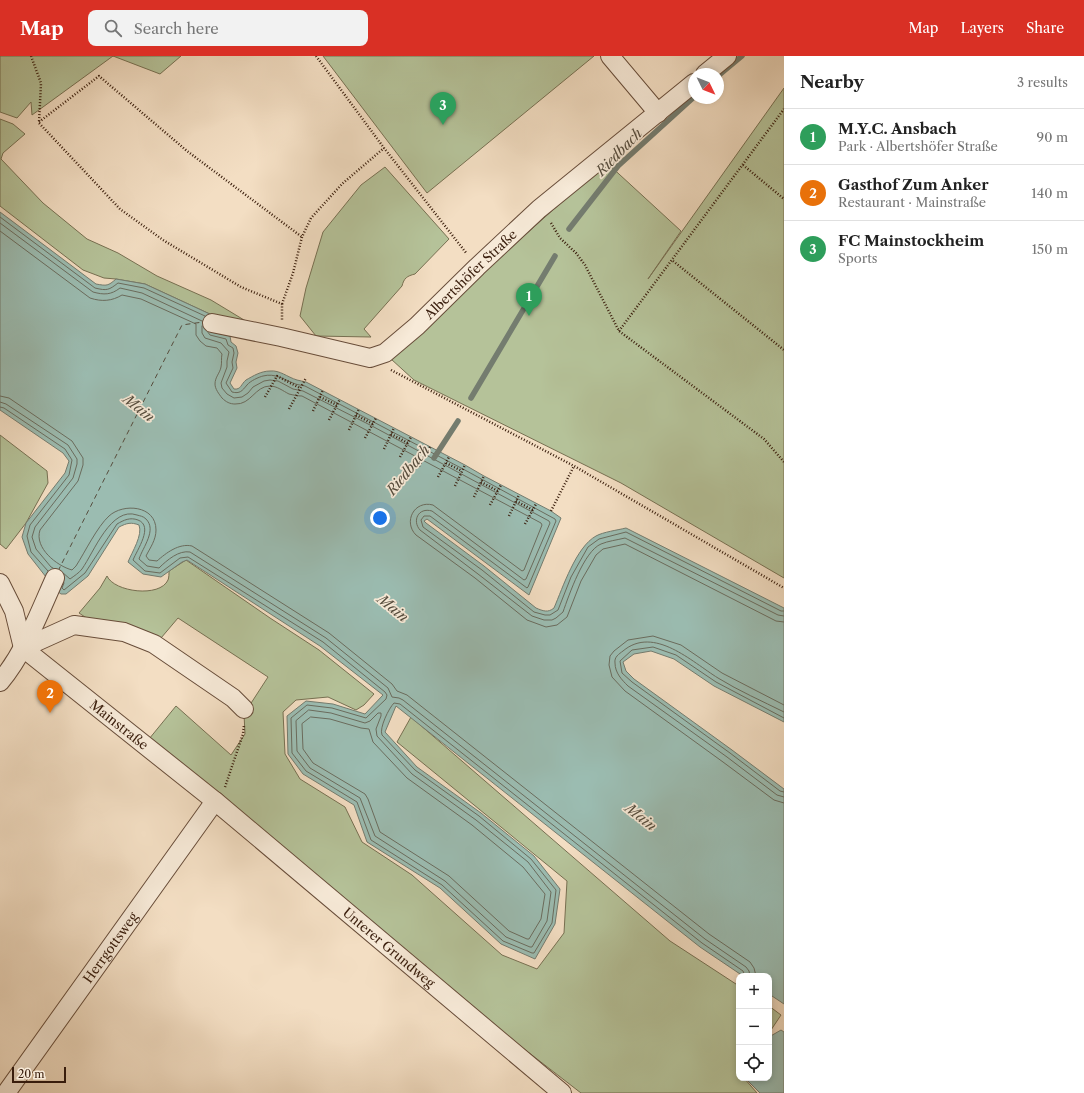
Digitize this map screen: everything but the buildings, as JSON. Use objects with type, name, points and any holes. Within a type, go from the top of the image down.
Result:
[{"type":"street","points":[[610,56],[658,113]]},
{"type":"street","points":[[712,68],[727,56]]},
{"type":"street","name":"Albertshöfer Straße","points":[[370,358],[385,352],[401,341],[477,267],[544,205],[688,88]]},
{"type":"street","points":[[212,323],[281,337],[370,358]]},
{"type":"street","points":[[0,682],[12,668],[23,648],[55,578]]},
{"type":"street","points":[[0,583],[14,611],[23,648]]},
{"type":"street","points":[[23,648],[74,625],[124,632],[154,644],[233,698],[244,715]]},
{"type":"street","name":"Mainstraße","points":[[23,648],[215,802]]},
{"type":"street","name":"Herrgottsweg","points":[[6,1093],[215,802]]},
{"type":"street","name":"Unterer Grundweg","points":[[215,802],[562,1093]]},
{"type":"path","points":[[31,56],[41,83],[39,123],[120,209],[163,240],[241,287],[282,304]]},
{"type":"path","points":[[316,56],[384,148],[477,267]]},
{"type":"path","points":[[39,123],[99,76],[187,151],[302,237]]},
{"type":"path","points":[[619,331],[673,261],[784,109]]},
{"type":"path","points":[[281,337],[282,304],[294,273],[302,237],[311,218],[342,184],[384,148]]},
{"type":"path","points":[[743,165],[784,199]]},
{"type":"path","points":[[544,205],[560,238],[576,253],[585,265],[619,331],[764,439],[784,462]]},
{"type":"path","points":[[673,261],[784,350]]},
{"type":"path","points":[[370,358],[574,466],[784,588]]},
{"type":"path","points":[[266,397],[277,376],[300,388]]},
{"type":"path","points":[[289,409],[306,378]]},
{"type":"path","points":[[313,411],[323,390]]},
{"type":"path","points":[[320,397],[337,405]]},
{"type":"path","points":[[329,420],[340,399]]},
{"type":"path","points":[[349,430],[359,409]]},
{"type":"path","points":[[356,415],[373,424]]},
{"type":"path","points":[[365,438],[376,418]]},
{"type":"path","points":[[384,449],[394,428]]},
{"type":"path","points":[[391,434],[408,442]]},
{"type":"path","points":[[400,457],[411,436]]},
{"type":"path","points":[[419,466],[430,447]]},
{"type":"path","points":[[438,477],[449,457]]},
{"type":"path","points":[[446,463],[462,471]]},
{"type":"path","points":[[455,486],[466,465]]},
{"type":"path","points":[[552,511],[574,466]]},
{"type":"path","points":[[474,497],[484,476]]},
{"type":"path","points":[[481,482],[498,491]]},
{"type":"path","points":[[490,506],[501,485]]},
{"type":"path","points":[[509,516],[520,495]]},
{"type":"path","points":[[516,501],[533,510]]},
{"type":"path","points":[[525,524],[536,504]]},
{"type":"path","points":[[215,802],[226,785],[243,734],[244,715]]},
{"type":"green space","points":[[0,56],[113,56],[32,115],[31,102],[17,118],[0,112]]},
{"type":"green space","points":[[113,56],[181,56],[160,74]]},
{"type":"green space","points":[[323,56],[594,56],[427,193]]},
{"type":"green space","points":[[784,88],[784,578],[621,483],[414,380],[391,359],[552,211],[607,163],[681,231],[648,279]]},
{"type":"green space","points":[[0,119],[13,124],[25,134],[3,153],[1,159],[43,203],[87,239],[118,253],[157,276],[211,300],[249,323],[212,315],[145,284],[104,278],[83,270],[0,206]]},
{"type":"green space","points":[[385,167],[449,239],[415,274],[406,278],[402,286],[364,329],[371,337],[316,336],[300,316],[306,288],[323,232],[361,185]]},
{"type":"green space","points":[[0,435],[47,471],[48,483],[26,523],[6,549],[0,544]]},
{"type":"green space","points":[[186,560],[319,650],[374,694],[364,705],[356,710],[328,697],[296,700],[283,712],[285,754],[300,779],[345,807],[362,842],[412,875],[502,955],[537,969],[564,933],[567,881],[397,742],[411,717],[670,941],[736,984],[736,1081],[747,1081],[757,1093],[581,1093],[515,1042],[149,739],[176,706],[231,755],[245,734],[244,714],[268,677],[178,618],[161,638],[88,619],[79,613],[100,588],[107,576],[111,582],[118,586],[137,591],[147,591],[163,586],[168,580],[169,571]]},
{"type":"green space","points":[[772,1008],[781,1015],[772,1028]]},
{"type":"water","name":"Main","points":[[0,212],[96,284],[107,285],[116,279],[145,284],[212,315],[211,332],[230,336],[231,342],[236,346],[238,353],[236,362],[237,368],[230,383],[234,389],[240,388],[246,380],[251,377],[267,371],[274,371],[293,379],[306,382],[465,465],[551,511],[561,518],[529,595],[427,519],[424,521],[484,566],[536,608],[550,611],[554,608],[576,558],[589,541],[606,532],[626,528],[784,608],[784,722],[714,686],[674,659],[651,651],[634,654],[623,662],[626,671],[634,679],[784,789],[784,1004],[772,996],[772,973],[739,973],[700,947],[396,706],[385,732],[417,767],[481,813],[534,856],[560,889],[555,924],[535,959],[501,944],[440,888],[367,842],[354,805],[303,774],[288,754],[287,716],[306,701],[333,704],[365,714],[383,695],[320,646],[187,560],[161,577],[143,574],[128,562],[140,534],[139,525],[134,523],[129,523],[119,527],[88,576],[66,594],[61,594],[28,554],[22,537],[26,523],[65,473],[69,461],[63,453],[0,410]]},
{"type":"water","points":[[781,1030],[784,1032],[784,1093],[760,1093],[748,1081],[772,1081],[772,1035]]},
{"type":"waterway","name":"Riedbach","points":[[724,71],[742,56]]},
{"type":"waterway","name":"Riedbach","points":[[569,229],[618,166],[688,102]]},
{"type":"waterway","name":"Riedbach","points":[[471,398],[555,256]]},
{"type":"waterway","name":"Riedbach","points":[[434,458],[458,421]]},
{"type":"ferry route","points":[[58,571],[182,325],[203,322]]},
{"type":"place","name":"FC Mainstockheim","points":[[443,125]]},
{"type":"place","name":"M.Y.C. Ansbach","points":[[529,316]]},
{"type":"place","name":"Gasthof Zum Anker","points":[[50,713]]}]
